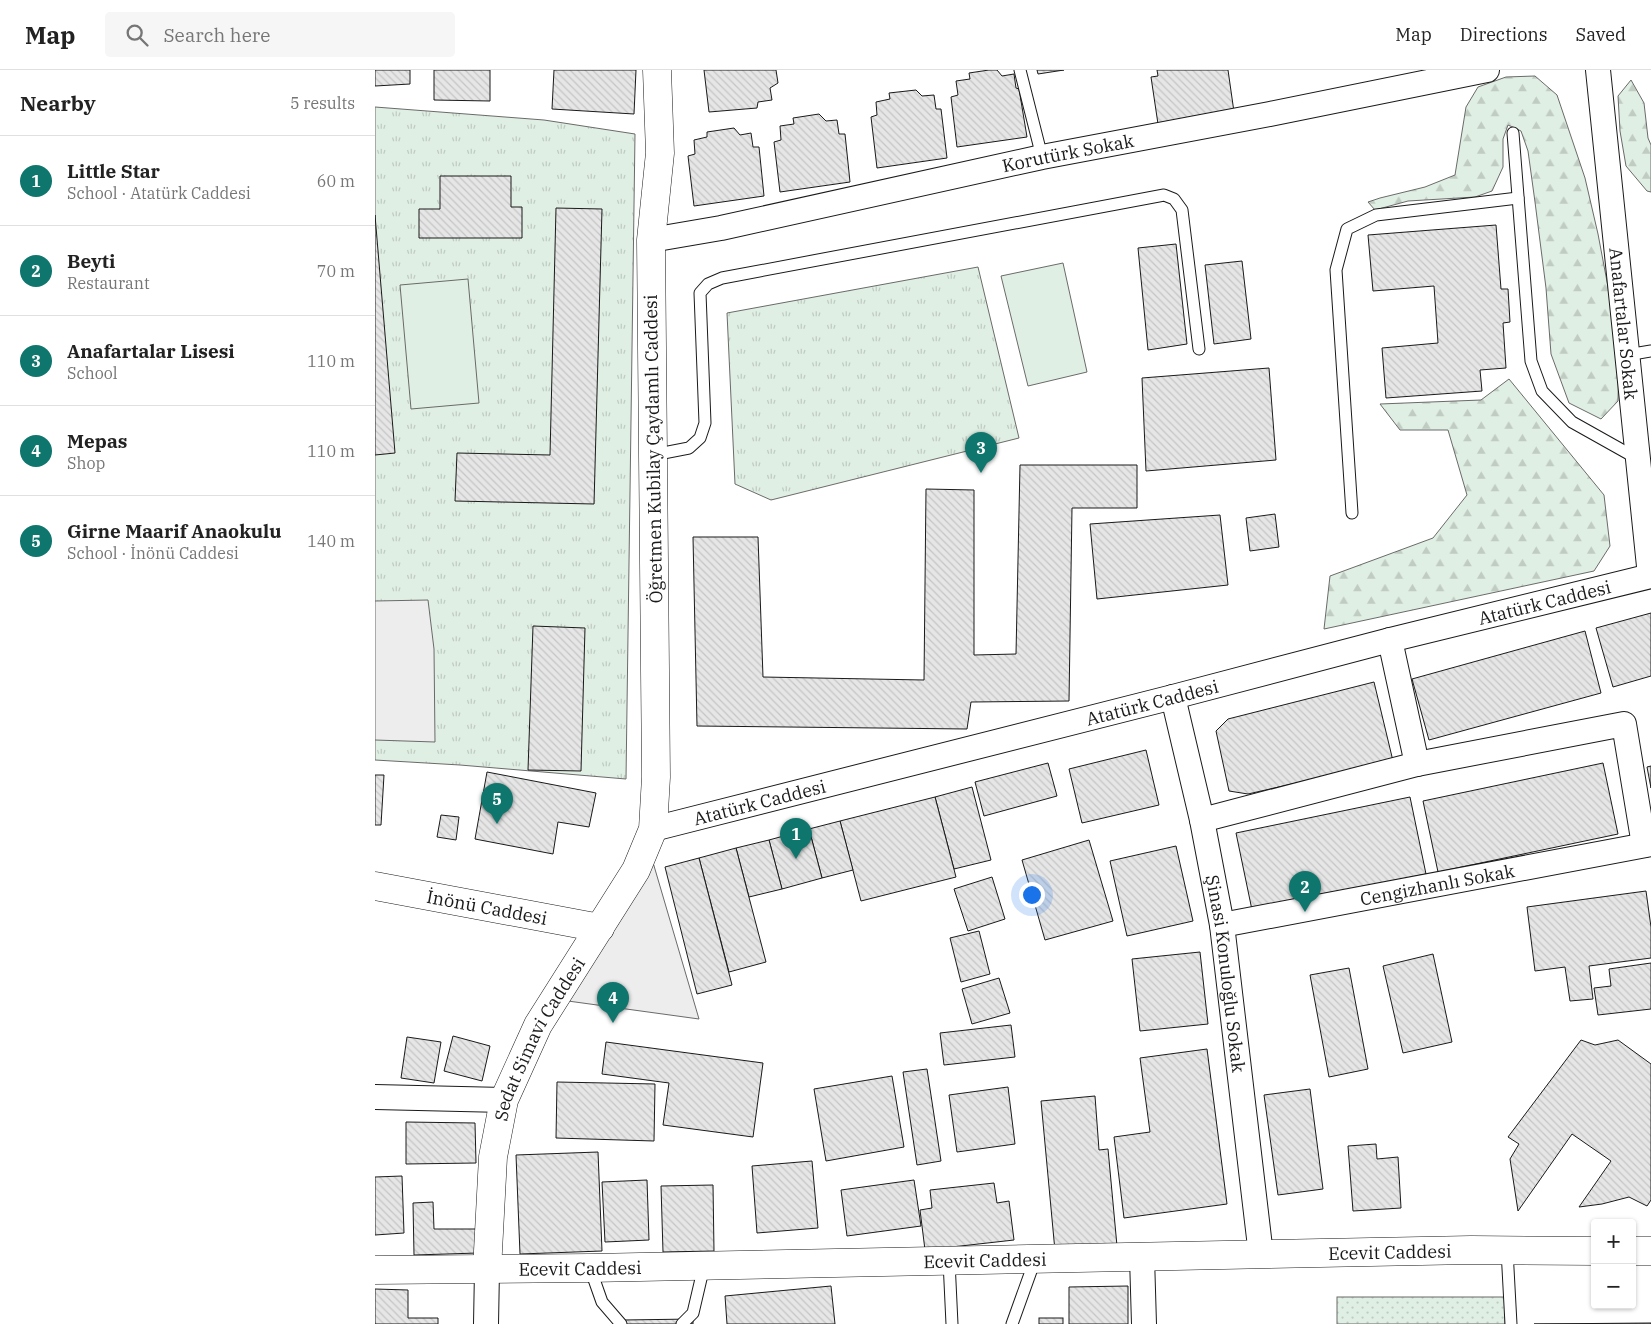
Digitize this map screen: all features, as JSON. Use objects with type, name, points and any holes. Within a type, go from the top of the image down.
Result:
[{"type":"street","name":"Öğretmen Kubilay Çaydamlı Caddesi","points":[[653,829],[656,777],[651,240],[660,153],[657,70]]},
{"type":"street","name":"Korutürk Sokak","points":[[651,240],[721,228],[1042,157],[1270,114],[1487,70]]},
{"type":"street","name":"Anafartalar Sokak","points":[[1598,70],[1650,576]]},
{"type":"street","name":"Atatürk Caddesi","points":[[653,829],[1390,640],[1650,576]]},
{"type":"street","points":[[1390,640],[1417,764]]},
{"type":"street","name":"Şinasi Konuloğlu Sokak","points":[[1173,697],[1203,820],[1222,925],[1261,1255]]},
{"type":"street","points":[[1203,820],[1417,764],[1624,724],[1647,844]]},
{"type":"street","name":"Sedat Simavi Caddesi","points":[[487,1270],[493,1157],[504,1100],[538,1026],[636,870],[653,829]]},
{"type":"street","name":"Cengizhanlı Sokak","points":[[1222,925],[1647,844]]},
{"type":"street","name":"İnönü Caddesi","points":[[375,886],[600,928]]},
{"type":"street","points":[[375,1097],[504,1100]]},
{"type":"street","name":"Ecevit Caddesi","points":[[375,1270],[487,1270],[1507,1250],[1591,1251]]},
{"type":"street","points":[[1636,1251],[1651,1251]]},
{"type":"street","points":[[1142,1257],[1145,1324]]},
{"type":"street","points":[[486,1324],[487,1270]]},
{"type":"lane","points":[[1020,70],[1042,157]]},
{"type":"lane","points":[[1513,133],[1531,361],[1542,391],[1573,422],[1637,459]]},
{"type":"lane","points":[[653,455],[689,448],[700,438],[705,422],[700,293],[708,284],[722,278],[1164,195],[1174,199],[1182,210],[1199,348]]},
{"type":"lane","points":[[1352,513],[1336,270],[1347,229],[1375,215],[1518,198]]},
{"type":"lane","points":[[1627,354],[1651,351]]},
{"type":"lane","points":[[1507,1250],[1511,1324]]},
{"type":"lane","points":[[1012,1324],[1036,1259]]},
{"type":"lane","points":[[949,1260],[952,1324]]},
{"type":"lane","points":[[683,1324],[693,1313],[704,1266]]},
{"type":"lane","points":[[590,1268],[601,1302],[621,1324]]},
{"type":"green space","points":[[1535,76],[1557,95],[1585,178],[1598,234],[1619,345],[1618,401],[1601,419],[1569,403],[1551,354],[1546,288],[1535,202],[1528,151],[1521,131],[1508,125],[1503,139],[1503,167],[1492,191],[1475,197],[1408,201],[1375,210],[1368,202],[1425,187],[1455,175],[1466,107],[1478,87],[1506,77]]},
{"type":"green space","points":[[1631,80],[1644,103],[1648,138],[1651,145],[1651,192],[1647,191],[1626,166],[1620,131],[1618,96]]},
{"type":"green space","points":[[375,107],[544,120],[635,134],[626,779],[375,760]]},
{"type":"green space","points":[[1063,263],[1087,372],[1028,386],[1001,276]]},
{"type":"green space","points":[[978,267],[1019,438],[771,500],[735,484],[727,313]]},
{"type":"green space","points":[[468,279],[479,403],[411,409],[400,285]]},
{"type":"green space","points":[[1509,379],[1604,495],[1610,546],[1594,571],[1324,629],[1330,576],[1433,538],[1467,495],[1448,430],[1400,430],[1380,404],[1481,400]]},
{"type":"green space","points":[[1337,1297],[1505,1297],[1505,1324],[1337,1324]]},
{"type":"shaded area","points":[[428,600],[434,649],[435,742],[375,740],[375,601]]},
{"type":"shaded area","points":[[652,859],[699,1019],[568,1001]]},
{"type":"building","points":[[375,70],[410,70],[410,84],[375,86]]},
{"type":"building","points":[[434,70],[490,70],[490,101],[434,100]]},
{"type":"building","points":[[554,70],[636,70],[634,114],[552,109]]},
{"type":"building","points":[[704,70],[776,70],[778,83],[770,88],[772,100],[758,102],[757,108],[709,112]]},
{"type":"building","points":[[997,70],[1002,76],[1014,74],[1016,88],[1019,89],[1027,137],[957,147],[951,97],[958,95],[956,81],[970,79],[969,73]]},
{"type":"building","points":[[1037,70],[1064,70],[1038,74]]},
{"type":"building","points":[[1157,70],[1228,70],[1234,112],[1158,124],[1151,77],[1158,76]]},
{"type":"building","points":[[916,90],[922,96],[934,95],[936,109],[941,109],[947,158],[877,168],[871,117],[877,115],[876,102],[890,99],[889,93]]},
{"type":"building","points":[[819,114],[826,121],[837,120],[839,134],[845,134],[850,182],[780,192],[774,142],[781,140],[780,126],[794,124],[793,118]]},
{"type":"building","points":[[734,128],[740,135],[751,133],[753,147],[759,147],[764,196],[694,206],[688,156],[695,154],[694,140],[707,137],[707,132]]},
{"type":"building","points":[[440,176],[511,176],[511,207],[522,207],[522,238],[419,238],[419,209],[440,209]]},
{"type":"building","points":[[556,208],[602,209],[594,504],[455,501],[457,453],[550,455]]},
{"type":"building","points":[[375,215],[395,453],[375,455]]},
{"type":"building","points":[[1496,225],[1501,289],[1508,289],[1510,322],[1503,323],[1506,368],[1480,370],[1482,391],[1386,398],[1382,348],[1438,343],[1434,286],[1373,291],[1368,235]]},
{"type":"building","points":[[1176,244],[1187,344],[1148,350],[1138,248]]},
{"type":"building","points":[[1242,261],[1251,339],[1214,344],[1205,265]]},
{"type":"building","points":[[1269,368],[1276,460],[1146,471],[1142,378]]},
{"type":"building","points":[[1020,465],[1137,465],[1137,508],[1072,508],[1069,701],[971,702],[967,729],[697,726],[693,537],[758,537],[763,677],[924,680],[926,489],[974,490],[974,655],[1016,654]]},
{"type":"building","points":[[1275,514],[1279,547],[1250,551],[1246,518]]},
{"type":"building","points":[[1220,515],[1228,585],[1097,599],[1090,524]]},
{"type":"building","points":[[1651,613],[1651,676],[1613,687],[1596,628]]},
{"type":"building","points":[[533,626],[585,628],[581,771],[528,770]]},
{"type":"building","points":[[1585,631],[1601,693],[1429,740],[1412,679]]},
{"type":"building","points":[[1374,682],[1393,761],[1248,794],[1229,791],[1216,731],[1228,719]]},
{"type":"building","points":[[1146,750],[1159,805],[1082,823],[1069,769]]},
{"type":"building","points":[[1048,763],[1057,796],[984,816],[975,782]]},
{"type":"building","points":[[1603,763],[1618,834],[1438,872],[1423,801]]},
{"type":"building","points":[[1651,766],[1651,788],[1647,767]]},
{"type":"building","points":[[487,772],[596,793],[589,827],[558,822],[553,854],[475,839]]},
{"type":"building","points":[[375,775],[384,775],[381,825],[375,825]]},
{"type":"building","points":[[972,787],[991,860],[954,869],[935,797]]},
{"type":"building","points":[[935,797],[956,877],[861,901],[840,821]]},
{"type":"building","points":[[1410,797],[1426,874],[1252,910],[1236,833]]},
{"type":"building","points":[[441,815],[459,817],[456,840],[437,837]]},
{"type":"building","points":[[840,821],[853,870],[822,878],[809,829]]},
{"type":"building","points":[[809,829],[822,878],[782,889],[769,840]]},
{"type":"building","points":[[769,840],[782,889],[749,897],[736,848]]},
{"type":"building","points":[[1089,840],[1113,921],[1045,940],[1022,860]]},
{"type":"building","points":[[1176,846],[1193,921],[1127,936],[1110,861]]},
{"type":"building","points":[[736,848],[766,962],[729,972],[699,858]]},
{"type":"building","points":[[699,858],[732,985],[697,994],[665,867]]},
{"type":"building","points":[[992,877],[1005,919],[968,931],[954,889]]},
{"type":"building","points":[[1646,891],[1651,927],[1651,958],[1589,966],[1593,999],[1570,1001],[1565,967],[1535,971],[1527,907]]},
{"type":"building","points":[[979,931],[990,974],[961,982],[950,938]]},
{"type":"building","points":[[1200,952],[1208,1024],[1140,1031],[1132,959]]},
{"type":"building","points":[[1433,954],[1452,1042],[1403,1053],[1383,966]]},
{"type":"building","points":[[1651,963],[1651,1009],[1598,1015],[1594,988],[1611,986],[1609,969]]},
{"type":"building","points":[[1349,968],[1368,1069],[1329,1077],[1310,975]]},
{"type":"building","points":[[999,978],[1010,1013],[972,1024],[962,989]]},
{"type":"building","points":[[1011,1025],[1015,1057],[944,1065],[940,1033]]},
{"type":"building","points":[[453,1036],[490,1046],[482,1081],[444,1071]]},
{"type":"building","points":[[407,1037],[441,1042],[434,1083],[401,1078]]},
{"type":"building","points":[[1581,1040],[1595,1045],[1618,1040],[1651,1064],[1651,1200],[1647,1206],[1629,1197],[1602,1204],[1579,1207],[1611,1161],[1572,1134],[1518,1211],[1510,1159],[1519,1144],[1508,1137]]},
{"type":"building","points":[[606,1042],[763,1063],[753,1137],[663,1125],[669,1083],[602,1074]]},
{"type":"building","points":[[1207,1049],[1227,1204],[1124,1218],[1114,1137],[1150,1132],[1140,1058]]},
{"type":"building","points":[[927,1069],[941,1161],[917,1165],[903,1072]]},
{"type":"building","points":[[892,1076],[904,1147],[826,1161],[814,1089]]},
{"type":"building","points":[[557,1082],[655,1084],[654,1141],[556,1138]]},
{"type":"building","points":[[1008,1087],[1015,1144],[957,1152],[949,1095]]},
{"type":"building","points":[[1310,1089],[1323,1189],[1278,1195],[1264,1095]]},
{"type":"building","points":[[1095,1096],[1099,1150],[1108,1149],[1117,1246],[1055,1251],[1041,1101]]},
{"type":"building","points":[[406,1122],[475,1123],[476,1163],[406,1164]]},
{"type":"building","points":[[1376,1144],[1377,1159],[1398,1157],[1401,1208],[1353,1211],[1348,1146]]},
{"type":"building","points":[[598,1152],[602,1251],[520,1254],[516,1155]]},
{"type":"building","points":[[812,1161],[818,1228],[757,1233],[752,1166]]},
{"type":"building","points":[[402,1176],[404,1233],[375,1235],[375,1177]]},
{"type":"building","points":[[647,1180],[649,1240],[605,1242],[602,1182]]},
{"type":"building","points":[[914,1180],[921,1226],[847,1236],[841,1190]]},
{"type":"building","points":[[994,1183],[997,1203],[1009,1201],[1014,1240],[925,1250],[920,1210],[932,1208],[930,1190]]},
{"type":"building","points":[[713,1185],[714,1251],[663,1252],[661,1186]]},
{"type":"building","points":[[433,1202],[434,1229],[477,1229],[478,1253],[414,1255],[413,1203]]},
{"type":"building","points":[[831,1286],[835,1324],[727,1324],[725,1296]]},
{"type":"building","points":[[1128,1286],[1128,1324],[1069,1324],[1069,1287]]},
{"type":"building","points":[[375,1289],[408,1290],[408,1318],[438,1318],[438,1324],[375,1324]]},
{"type":"building","points":[[1039,1318],[1063,1318],[1063,1324],[1039,1324]]},
{"type":"building","points":[[693,1319],[693,1324],[623,1324],[623,1320]]},
{"type":"building","points":[[1651,1323],[1651,1324],[1534,1324]]},
{"type":"place","name":"Anafartalar Lisesi","points":[[981,473]]},
{"type":"place","name":"Girne Maarif Anaokulu","points":[[497,824]]},
{"type":"place","name":"Little Star","points":[[796,859]]},
{"type":"place","name":"Beyti","points":[[1305,912]]},
{"type":"place","name":"Mepas","points":[[613,1023]]}]
